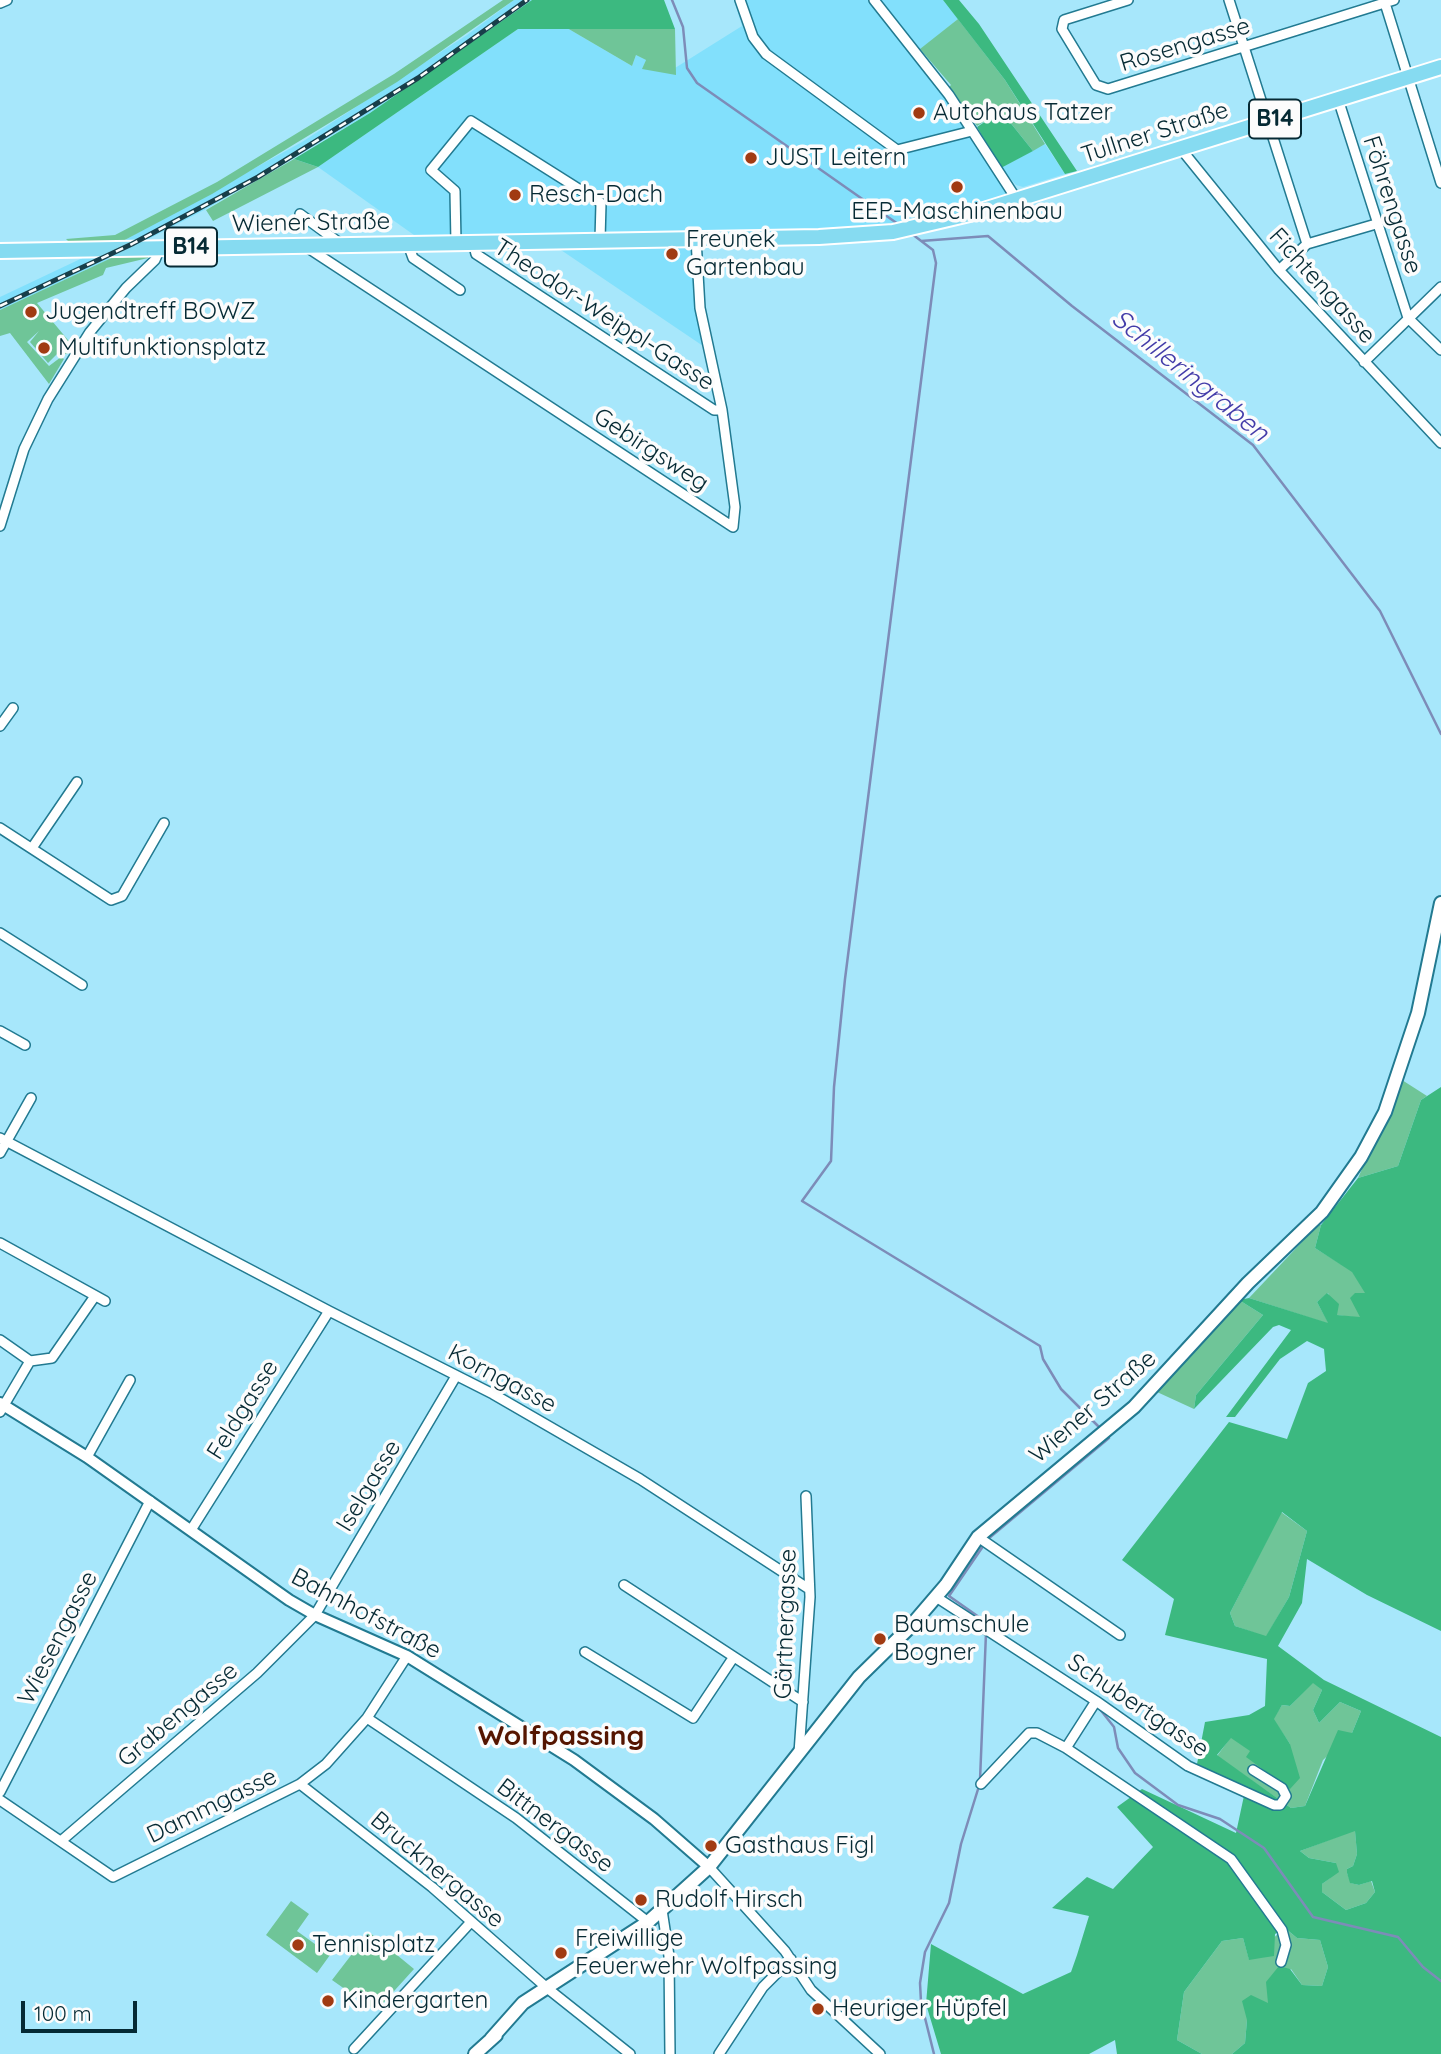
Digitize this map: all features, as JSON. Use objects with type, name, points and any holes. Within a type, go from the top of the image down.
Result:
[{"type":"main road","name":"Tullner Straße","points":[[696,239],[819,237],[893,232],[922,227],[1017,200],[1441,67]]},
{"type":"main road","name":"Wiener Straße","points":[[0,251],[696,239]]},
{"type":"main road","name":"Wiener Straße","points":[[709,1867],[859,1677],[946,1586],[982,1541],[1148,1393],[1248,1283],[1322,1212],[1348,1177],[1385,1112],[1418,1013],[1441,903]]},
{"type":"main road","points":[[475,2054],[526,2011],[547,1988],[648,1922],[709,1867]]},
{"type":"street","points":[[0,3],[7,0]]},
{"type":"street","points":[[740,0],[753,37],[766,54],[897,150],[972,131]]},
{"type":"street","points":[[874,0],[949,95],[1017,200]]},
{"type":"street","name":"Rosengasse","points":[[1128,0],[1064,20],[1062,29],[1096,85],[1108,89],[1388,1]]},
{"type":"street","points":[[1229,0],[1307,244]]},
{"type":"street","points":[[1388,1],[1408,78],[1441,183]]},
{"type":"street","name":"Föhrengasse","points":[[1338,99],[1408,318],[1441,350]]},
{"type":"street","points":[[457,243],[455,191],[430,170],[471,121],[601,203],[600,240]]},
{"type":"street","name":"Fichtengasse","points":[[1181,149],[1279,270],[1441,443]]},
{"type":"street","points":[[300,214],[343,245]]},
{"type":"street","points":[[1279,270],[1307,244],[1376,224]]},
{"type":"street","name":"Gebirgsweg","points":[[304,246],[733,527],[734,506],[722,410],[701,308],[696,239]]},
{"type":"street","name":"Theodor-Weippl-Gasse","points":[[473,242],[476,254],[714,410],[722,410]]},
{"type":"street","points":[[408,244],[413,258],[460,290]]},
{"type":"street","points":[[0,526],[24,449],[48,399],[90,332],[125,288],[155,260],[160,248]]},
{"type":"street","points":[[1364,362],[1441,287]]},
{"type":"street","points":[[0,726],[13,708]]},
{"type":"street","points":[[32,848],[77,782]]},
{"type":"street","points":[[0,828],[111,900],[122,896],[164,822]]},
{"type":"street","points":[[0,933],[82,985]]},
{"type":"street","points":[[0,1031],[25,1045]]},
{"type":"street","points":[[0,1153],[3,1140],[31,1098]]},
{"type":"street","name":"Korngasse","points":[[3,1140],[494,1394],[640,1479],[809,1590]]},
{"type":"street","points":[[0,1243],[105,1301]]},
{"type":"street","points":[[0,1340],[30,1362],[52,1358],[95,1296]]},
{"type":"street","name":"Feldgasse","points":[[191,1530],[329,1311]]},
{"type":"street","points":[[1,1407],[30,1362]]},
{"type":"street","name":"Iselgasse","points":[[315,1615],[456,1376]]},
{"type":"street","points":[[87,1457],[130,1380]]},
{"type":"street","name":"Bahnhofstraße","points":[[1,1407],[87,1457],[315,1615],[407,1656],[573,1759],[654,1819],[709,1867]]},
{"type":"street","name":"Gärtnergasse","points":[[799,1754],[809,1590],[806,1496]]},
{"type":"street","name":"Wiesengasse","points":[[0,1792],[150,1501]]},
{"type":"street","points":[[982,1541],[1120,1635]]},
{"type":"street","points":[[624,1586],[803,1702]]},
{"type":"street","name":"Schubertgasse","points":[[936,1597],[1188,1766],[1274,1805],[1280,1805],[1286,1796],[1282,1788],[1253,1770]]},
{"type":"street","name":"Grabengasse","points":[[61,1840],[257,1673],[315,1615]]},
{"type":"street","points":[[585,1653],[693,1717],[733,1658]]},
{"type":"street","name":"Dammgasse","points":[[0,1800],[113,1877],[300,1784],[326,1764],[367,1717],[407,1656]]},
{"type":"street","points":[[1066,1748],[1094,1704]]},
{"type":"street","name":"Bittnergasse","points":[[367,1717],[516,1818],[648,1922]]},
{"type":"street","points":[[981,1784],[1029,1733],[1037,1733],[1066,1748],[1231,1859],[1282,1930],[1286,1945],[1280,1962]]},
{"type":"street","name":"Brucknergasse","points":[[300,1784],[432,1887],[547,1988],[630,2054]]},
{"type":"street","points":[[709,1867],[791,1959],[811,1990],[880,2054]]},
{"type":"street","points":[[662,1910],[669,1956],[670,2054]]},
{"type":"street","points":[[354,2049],[470,1923]]},
{"type":"street","points":[[719,2054],[763,1987],[791,1959]]},
{"type":"shaded area","points":[[514,0],[532,0],[370,113],[206,209],[143,242],[119,243],[302,142],[467,35]]},
{"type":"shaded area","points":[[734,0],[943,0],[958,19],[919,51],[1016,195],[923,221],[864,229],[589,237],[414,235],[318,167],[518,29],[567,28],[632,66],[636,55],[646,60],[643,68],[676,74],[675,68],[742,26]]},
{"type":"shaded area","points":[[1045,144],[1065,174],[1023,187],[1016,185],[1001,168]]},
{"type":"shaded area","points":[[698,243],[703,309],[712,352],[555,246]]},
{"type":"shaded area","points":[[93,253],[122,253],[0,310],[0,297]]},
{"type":"green space","points":[[503,0],[514,0],[397,82],[212,194],[119,243],[70,243],[66,239],[115,235],[217,182],[394,74]]},
{"type":"green space","points":[[532,0],[664,0],[675,29],[518,29],[318,167],[294,159],[370,113]]},
{"type":"green space","points":[[943,0],[959,0],[979,24],[1077,171],[1065,174],[1005,80]]},
{"type":"green space","points":[[958,19],[1005,80],[1045,144],[1033,151],[1001,111],[977,126],[949,87],[951,85],[920,49]]},
{"type":"green space","points":[[567,28],[675,29],[676,75],[642,69],[646,60],[636,55],[632,66]]},
{"type":"green space","points":[[1001,111],[1033,151],[1001,168],[977,127]]},
{"type":"green space","points":[[294,159],[318,167],[213,221],[206,210]]},
{"type":"green space","points":[[122,253],[148,253],[148,258],[106,268],[103,275],[37,303],[73,346],[68,353],[61,356],[58,353],[48,363],[30,342],[39,331],[27,342],[49,366],[61,357],[64,359],[49,384],[10,333],[0,336],[0,310]]},
{"type":"green space","points":[[1402,1080],[1427,1096],[1421,1100],[1398,1166],[1358,1178]]},
{"type":"green space","points":[[1441,1087],[1441,1631],[1367,1595],[1307,1559],[1302,1603],[1278,1646],[1324,1680],[1441,1737],[1441,2054],[1232,2054],[1245,2043],[1247,2020],[1242,2001],[1251,1995],[1268,2003],[1266,1982],[1279,1966],[1290,1969],[1302,1985],[1322,1986],[1328,1967],[1320,1940],[1297,1938],[1285,1928],[1275,1934],[1274,1956],[1249,1960],[1243,1938],[1222,1941],[1184,1992],[1177,2040],[1202,2054],[1117,2054],[1115,2040],[1089,2054],[941,2054],[926,2004],[931,1944],[1023,1994],[1071,1972],[1077,1955],[1089,1916],[1052,1908],[1087,1877],[1113,1889],[1153,1847],[1117,1807],[1142,1789],[1236,1833],[1245,1791],[1197,1764],[1205,1722],[1249,1715],[1265,1706],[1267,1659],[1165,1635],[1174,1599],[1122,1560],[1229,1422],[1287,1439],[1308,1383],[1326,1371],[1324,1349],[1307,1341],[1280,1359],[1235,1417],[1226,1417],[1291,1330],[1279,1325],[1273,1327],[1194,1409],[1196,1395],[1263,1315],[1239,1300],[1249,1298],[1328,1323],[1317,1302],[1327,1293],[1339,1304],[1337,1315],[1360,1317],[1350,1298],[1355,1293],[1365,1293],[1352,1272],[1315,1248],[1321,1225],[1358,1178],[1398,1166],[1421,1100]],"holes":[[[1282,1512],[1307,1531],[1289,1597],[1266,1636],[1235,1626],[1230,1613]],[[1313,1683],[1322,1690],[1313,1710],[1319,1723],[1340,1702],[1361,1711],[1352,1733],[1338,1730],[1305,1806],[1291,1808],[1217,1755],[1231,1738],[1250,1751],[1246,1757],[1290,1789],[1300,1778],[1290,1744],[1274,1719],[1282,1705],[1290,1706]],[[1355,1831],[1357,1854],[1353,1866],[1347,1869],[1350,1883],[1359,1885],[1372,1881],[1375,1892],[1366,1903],[1346,1910],[1322,1892],[1322,1884],[1339,1872],[1336,1863],[1309,1858],[1300,1851]]]},
{"type":"green space","points":[[1318,1225],[1321,1225],[1315,1248],[1352,1271],[1366,1293],[1361,1318],[1336,1315],[1328,1293],[1317,1302],[1329,1324],[1249,1298]]},
{"type":"green space","points":[[1239,1300],[1263,1315],[1196,1395],[1194,1409],[1157,1392]]},
{"type":"green space","points":[[1281,1512],[1307,1531],[1289,1597],[1266,1637],[1235,1626],[1230,1613]]},
{"type":"green space","points":[[1313,1682],[1322,1690],[1313,1710],[1319,1723],[1340,1702],[1361,1711],[1352,1733],[1323,1760],[1305,1806],[1291,1808],[1217,1756],[1231,1737],[1251,1751],[1247,1757],[1290,1744],[1273,1719],[1282,1705],[1290,1706]]},
{"type":"green space","points":[[1355,1830],[1357,1854],[1347,1873],[1351,1883],[1359,1885],[1371,1881],[1375,1892],[1366,1903],[1346,1910],[1322,1892],[1322,1884],[1330,1878],[1336,1863],[1309,1858],[1300,1851]]},
{"type":"green space","name":"Tennisplatz","points":[[291,1901],[309,1914],[297,1931],[330,1955],[317,1973],[266,1935]]},
{"type":"green space","points":[[1285,1928],[1297,1938],[1320,1940],[1328,1967],[1322,1986],[1302,1985],[1291,1969],[1268,1988],[1268,2004],[1247,2020],[1245,2043],[1232,2054],[1202,2054],[1177,2040],[1184,1992],[1222,1941],[1243,1938],[1249,1959]]},
{"type":"green space","points":[[369,1932],[414,1969],[376,2011],[332,1980]]},
{"type":"waterway","points":[[672,0],[683,27],[687,68],[697,83],[898,224]]},
{"type":"waterway","points":[[912,234],[933,250],[936,263],[845,979],[834,1087],[831,1161],[802,1201],[1040,1346],[1043,1359],[1061,1389],[1102,1430]]},
{"type":"waterway","name":"Schilleringraben","points":[[921,241],[988,236],[1072,306],[1253,445],[1380,611],[1441,734]]},
{"type":"waterway","points":[[986,1626],[986,1622],[949,1596],[988,1539],[1109,1438],[1106,1435]]},
{"type":"waterway","points":[[980,1780],[986,1633]]},
{"type":"waterway","points":[[1099,1708],[1114,1727],[1118,1748],[1135,1773],[1178,1805],[1220,1819],[1264,1848],[1313,1917],[1398,1937],[1423,1967],[1441,1981]]},
{"type":"waterway","points":[[934,2054],[921,2002],[920,1983],[925,1952],[949,1903],[961,1844],[979,1786]]},
{"type":"railway","points":[[0,306],[132,244],[258,177],[418,78],[527,0]]},
{"type":"place","name":"Autohaus Tatzer","points":[[919,113]]},
{"type":"place","name":"JUST Leitern","points":[[751,158]]},
{"type":"place","name":"EEP-Maschinenbau","points":[[957,187]]},
{"type":"place","name":"Resch-Dach","points":[[515,195]]},
{"type":"place","name":"Freunek Gartenbau","points":[[672,254]]},
{"type":"place","name":"Jugendtreff BOWZ","points":[[31,312]]},
{"type":"place","name":"Multifunktionsplatz","points":[[44,348]]},
{"type":"place","name":"Baumschule Bogner","points":[[880,1639]]},
{"type":"place","name":"Gasthaus Figl","points":[[711,1846]]},
{"type":"place","name":"Rudolf Hirsch","points":[[641,1900]]},
{"type":"place","name":"Tennisplatz","points":[[298,1945]]},
{"type":"place","name":"Freiwillige Feuerwehr Wolfpassing","points":[[561,1953]]},
{"type":"place","name":"Kindergarten","points":[[328,2001]]},
{"type":"place","name":"Heuriger Hüpfel","points":[[818,2009]]},
{"type":"district","name":"Wolfpassing","points":[[561,1737]]}]
